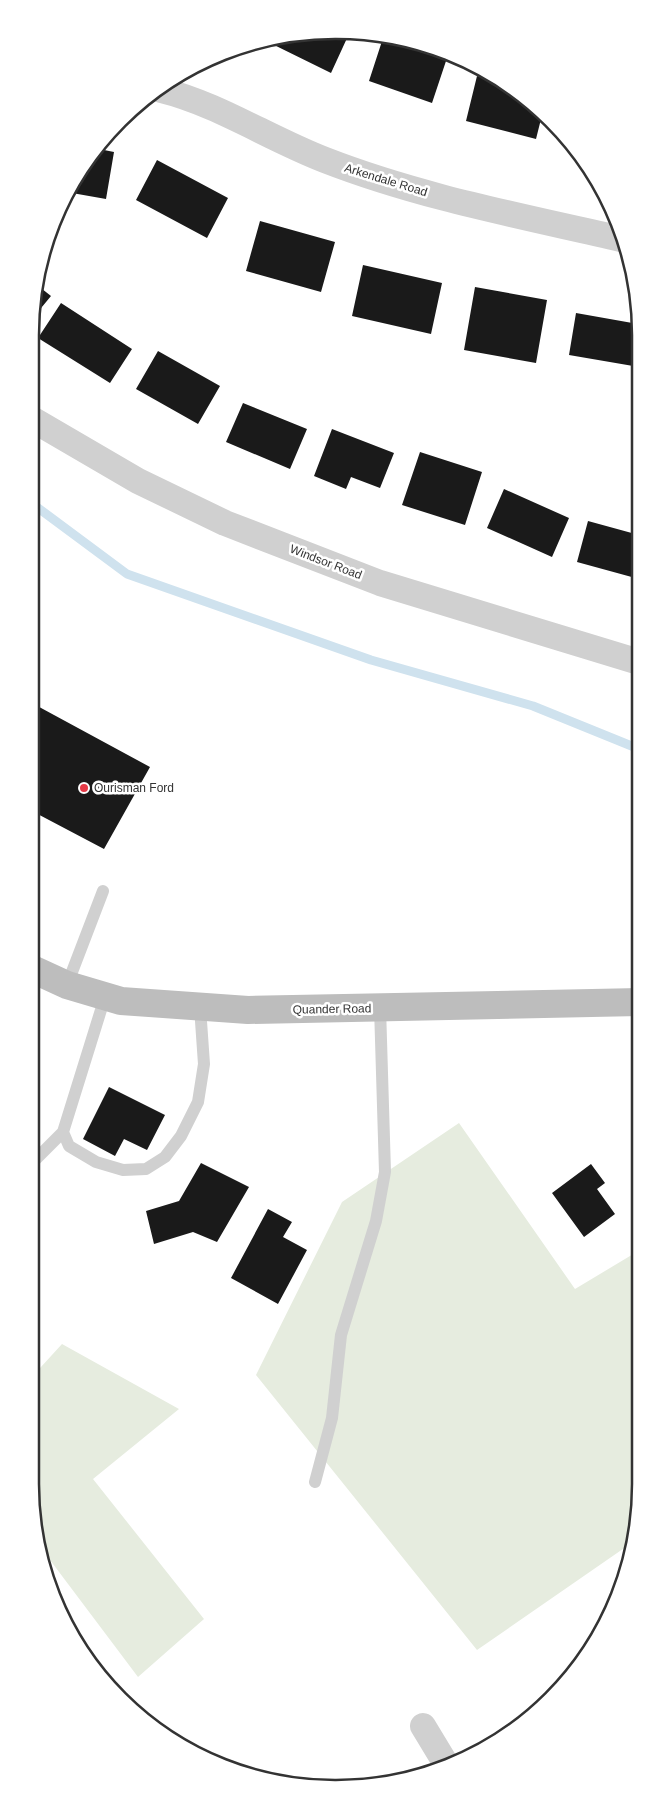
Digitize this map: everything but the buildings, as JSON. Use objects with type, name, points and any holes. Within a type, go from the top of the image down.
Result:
[{"type":"street","name":"Arkendale Road","points":[[167,92],[198,103],[325,160],[409,188],[616,238]]},
{"type":"street","name":"Windsor Road","points":[[39,423],[138,481],[225,523],[380,583],[632,660]]},
{"type":"street","name":"Quander Road","points":[[39,972],[67,985],[121,1001],[248,1010],[632,1002]]},
{"type":"street","points":[[423,1726],[444,1760]]},
{"type":"lane","points":[[67,985],[102,891]]},
{"type":"lane","points":[[39,1156],[64,1132],[105,997]]},
{"type":"lane","points":[[64,1132],[69,1146],[96,1162],[123,1170],[146,1169],[165,1157],[181,1136],[198,1102],[204,1064],[200,1007]]},
{"type":"lane","points":[[315,1482],[332,1418],[341,1335],[376,1221],[385,1172],[380,1008]]},
{"type":"shaded area","points":[[459,1123],[575,1289],[632,1255],[632,1503],[625,1547],[477,1650],[256,1375],[342,1202]]},
{"type":"shaded area","points":[[62,1344],[179,1409],[93,1479],[204,1619],[138,1677],[48,1558],[44,1541],[39,1503],[39,1369]]},
{"type":"waterway","points":[[39,509],[127,574],[371,660],[533,706],[632,746]]},
{"type":"place","name":"Ourisman Ford","points":[[84,788]]}]
